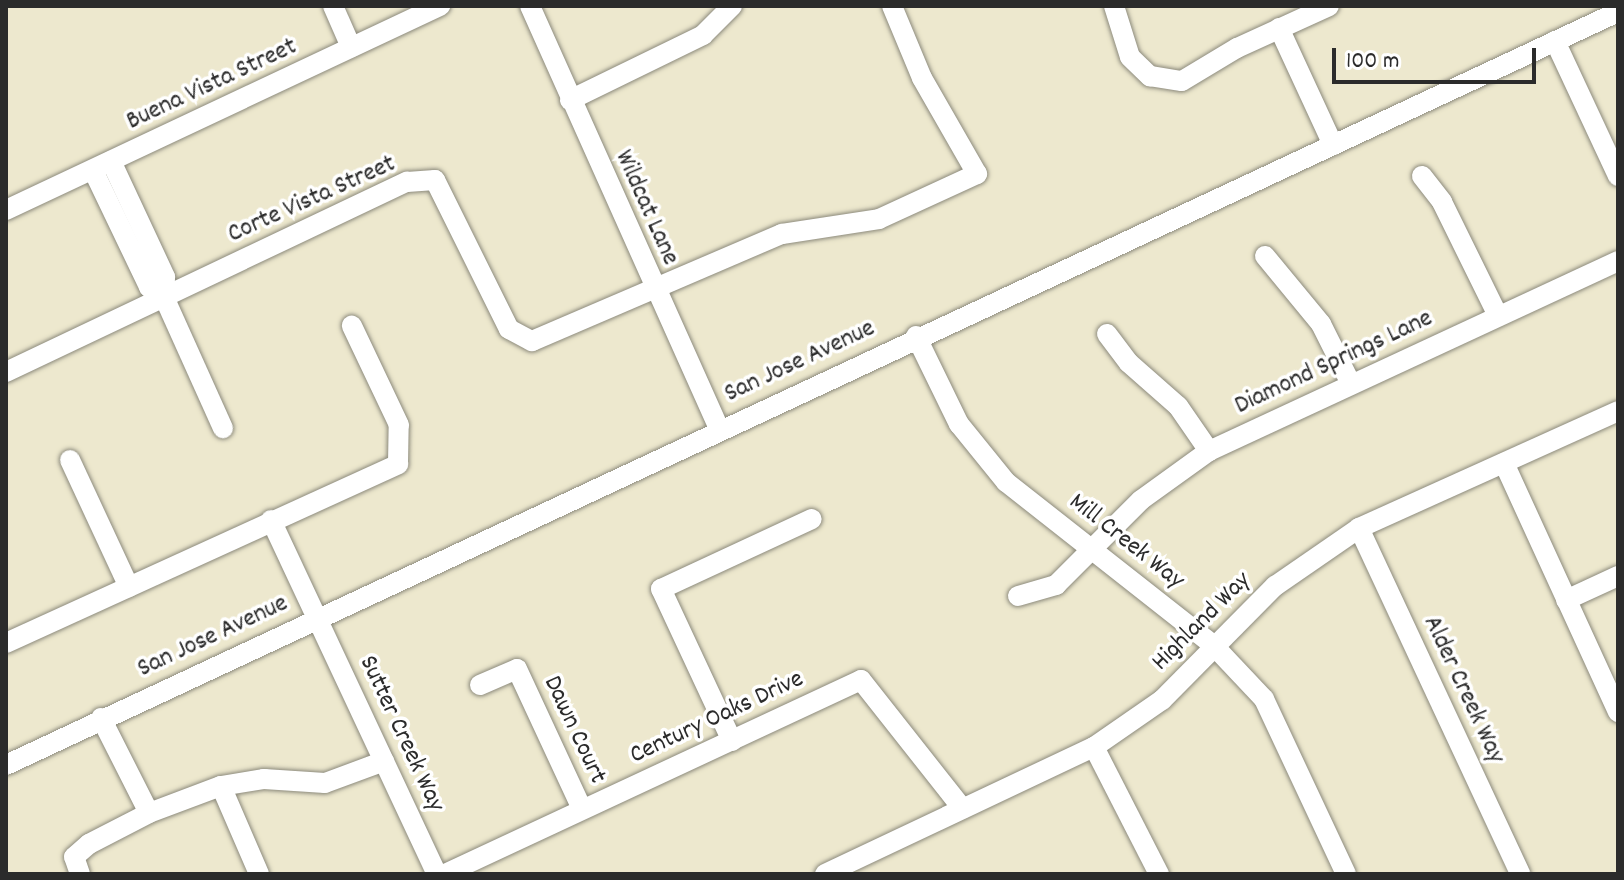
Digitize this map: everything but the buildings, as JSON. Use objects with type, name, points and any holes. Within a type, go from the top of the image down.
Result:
[{"type":"street","points":[[333,6],[351,47]]},
{"type":"street","name":"Buena Vista Street","points":[[6,210],[440,6]]},
{"type":"street","name":"Wildcat Lane","points":[[530,6],[654,292],[719,429]]},
{"type":"street","points":[[570,100],[703,35],[732,6]]},
{"type":"street","points":[[654,292],[782,234],[879,219],[977,174],[922,78],[892,6]]},
{"type":"street","points":[[1114,6],[1130,57],[1150,76],[1182,81],[1279,28],[1329,6]]},
{"type":"street","name":"San Jose Avenue","points":[[6,765],[916,336],[1618,12]]},
{"type":"street","points":[[1279,28],[1333,145]]},
{"type":"street","points":[[1555,41],[1618,176]]},
{"type":"street","points":[[102,166],[149,287],[164,297],[223,428]]},
{"type":"street","points":[[1422,176],[1442,202],[1498,316]]},
{"type":"street","name":"Corte Vista Street","points":[[6,372],[407,182],[435,180],[509,329],[532,341],[654,292]]},
{"type":"street","points":[[1265,256],[1321,324],[1350,382]]},
{"type":"street","name":"Diamond Springs Lane","points":[[1018,596],[1056,585],[1141,500],[1209,451],[1350,382],[1618,261]]},
{"type":"street","points":[[6,643],[398,464],[399,425],[352,326]]},
{"type":"street","points":[[1107,334],[1129,363],[1178,406],[1209,451]]},
{"type":"street","name":"Mill Creek Way","points":[[916,336],[959,424],[1006,482],[1094,547],[1213,645],[1264,699],[1346,874]]},
{"type":"street","name":"Highland Way","points":[[825,874],[1094,747],[1162,700],[1213,645],[1275,586],[1359,528],[1618,411]]},
{"type":"street","points":[[70,460],[129,587]]},
{"type":"street","points":[[1504,463],[1618,712]]},
{"type":"street","points":[[732,741],[661,589],[812,519]]},
{"type":"street","name":"Sutter Creek Way","points":[[271,520],[319,616],[437,874]]},
{"type":"street","name":"Alder Creek Way","points":[[1359,528],[1520,874]]},
{"type":"street","points":[[1566,600],[1618,576]]},
{"type":"street","name":"Dawn Court","points":[[480,685],[517,669],[581,807]]},
{"type":"street","name":"Century Oaks Drive","points":[[445,874],[581,807],[861,680],[963,809]]},
{"type":"street","points":[[101,718],[149,813]]},
{"type":"street","points":[[1094,747],[1159,874]]},
{"type":"street","points":[[80,874],[74,857],[89,844],[149,813],[221,786],[264,779],[325,783],[384,761]]},
{"type":"street","points":[[221,786],[259,874]]}]
